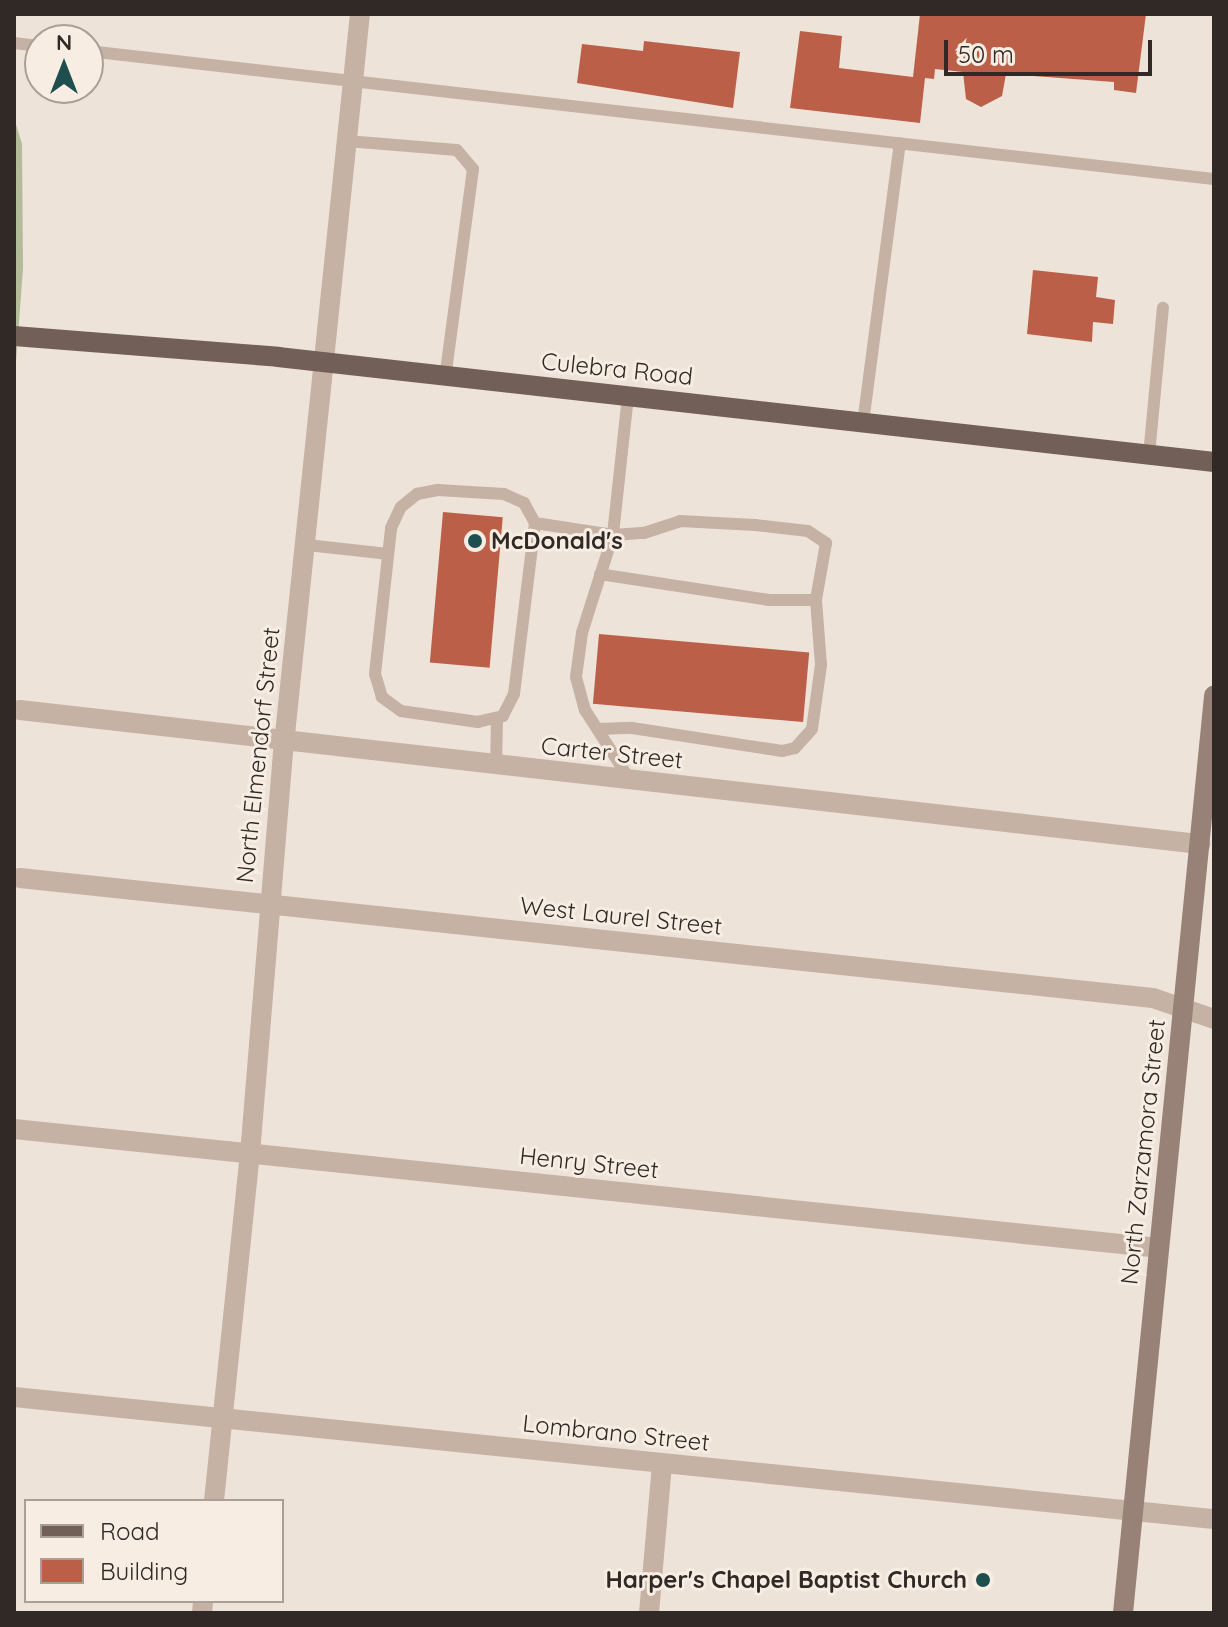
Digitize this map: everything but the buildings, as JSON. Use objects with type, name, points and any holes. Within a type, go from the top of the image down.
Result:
[{"type":"main road","name":"Culebra Road","points":[[21,337],[324,364],[1214,462]]},
{"type":"main road","name":"North Zarzamora Street","points":[[1123,1613],[1200,844],[1211,769],[1214,696]]},
{"type":"street","name":"North Elmendorf Street","points":[[214,1499],[250,1154],[284,744],[360,14]]},
{"type":"street","name":"Carter Street","points":[[20,710],[284,744],[1200,844]]},
{"type":"street","name":"West Laurel Street","points":[[20,878],[1137,996],[1214,1019]]},
{"type":"street","name":"Henry Street","points":[[14,1129],[1159,1248]]},
{"type":"street","name":"Lombrano Street","points":[[14,1397],[1214,1519]]},
{"type":"street","points":[[649,1613],[662,1464]]},
{"type":"lane","points":[[104,53],[1214,179]]},
{"type":"lane","points":[[347,141],[457,150],[473,169],[445,378]]},
{"type":"lane","points":[[863,423],[900,143]]},
{"type":"lane","points":[[1149,455],[1163,308]]},
{"type":"lane","points":[[628,396],[613,535],[582,633],[576,677],[585,710],[630,781]]},
{"type":"lane","points":[[496,766],[497,718],[514,694],[535,523],[524,503],[504,494],[438,490],[417,494],[401,507],[388,554],[375,674],[382,697],[401,711],[430,718],[478,722],[497,718]]},
{"type":"lane","points":[[535,523],[613,535],[644,533],[680,521],[808,531],[826,543],[816,600],[821,665],[812,729],[795,748],[782,751],[632,728],[598,729]]},
{"type":"lane","points":[[307,545],[388,554]]},
{"type":"lane","points":[[600,574],[769,600],[816,600]]},
{"type":"green space","points":[[14,118],[22,144],[23,268],[14,389]]},
{"type":"place","name":"McDonald's","points":[[475,541]]},
{"type":"place","name":"Harper's Chapel Baptist Church","points":[[983,1580]]}]
